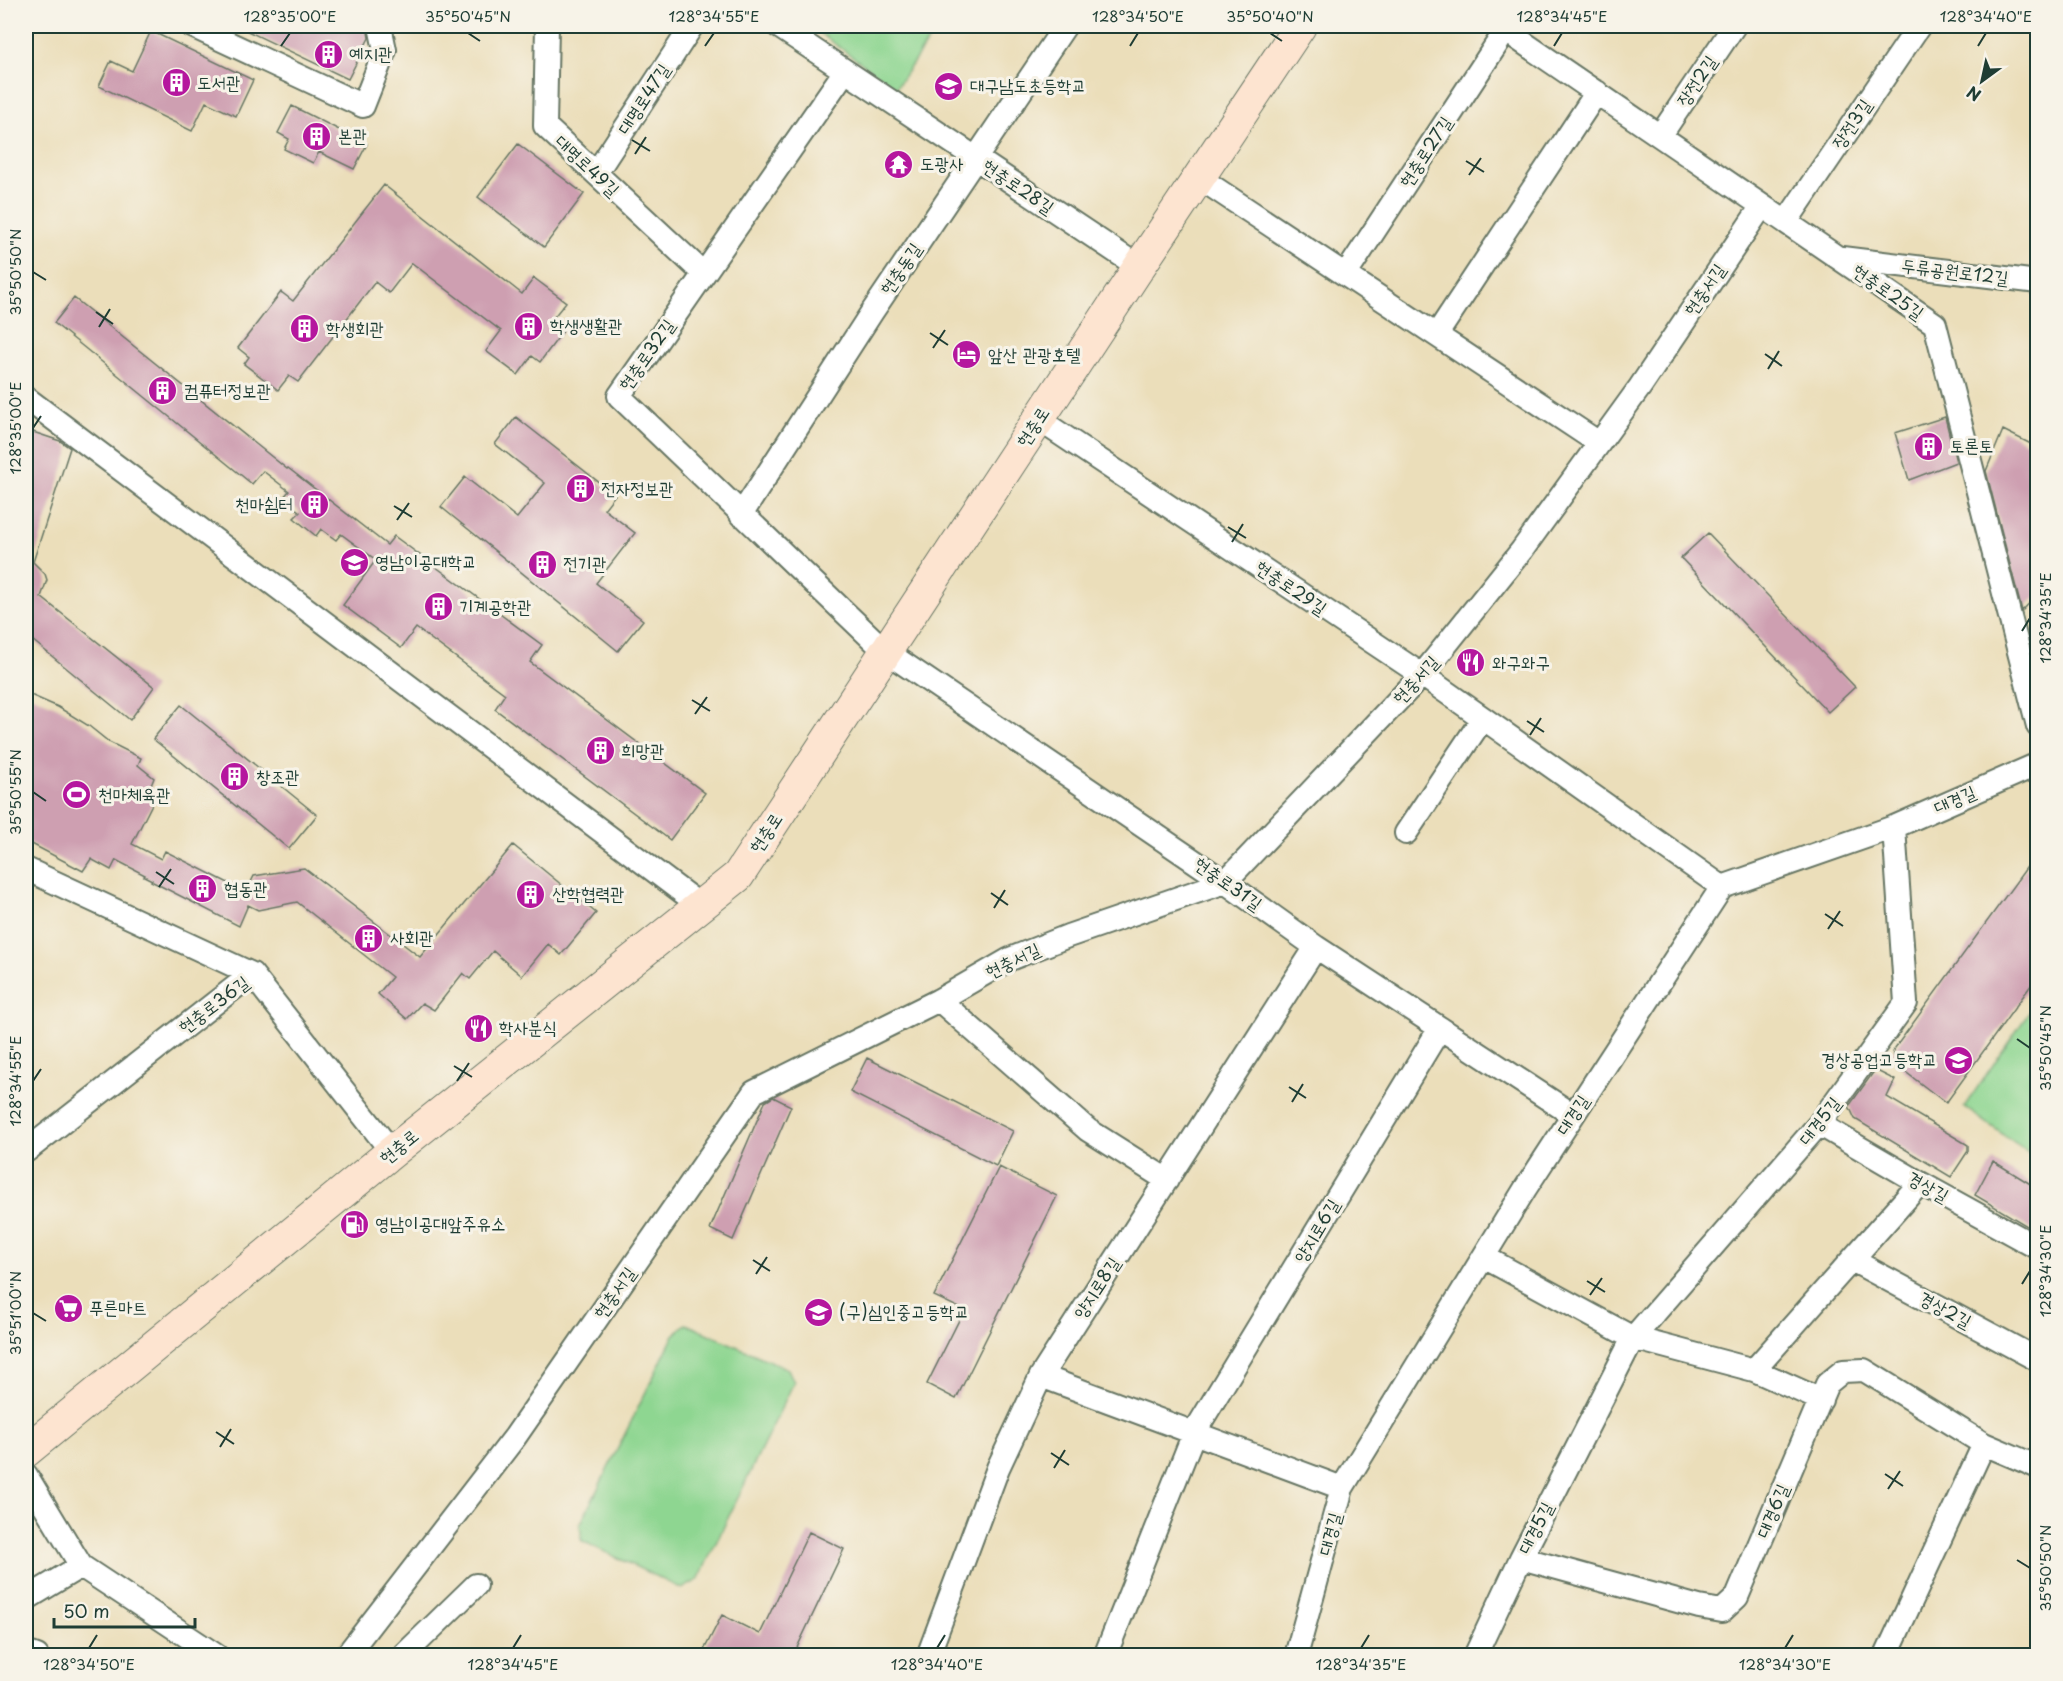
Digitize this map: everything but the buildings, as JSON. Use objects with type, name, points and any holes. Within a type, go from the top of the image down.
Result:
[{"type":"main road","name":"현충로","points":[[26,1451],[392,1152],[738,876],[1138,267],[1300,26]]},
{"type":"street","points":[[192,26],[363,106],[385,50],[380,26]]},
{"type":"street","name":"대명로49길","points":[[547,26],[545,126],[704,274]]},
{"type":"street","name":"대명로47길","points":[[596,173],[692,26]]},
{"type":"street","name":"현충로28길","points":[[778,26],[1138,267]]},
{"type":"street","name":"현충동길","points":[[741,515],[872,312],[1065,26]]},
{"type":"street","name":"장전2길","points":[[1660,136],[1734,26]]},
{"type":"street","name":"장전3길","points":[[1786,222],[1919,26]]},
{"type":"street","name":"현충로25길","points":[[1502,28],[1532,34],[1597,92],[1935,324],[2037,726]]},
{"type":"street","name":"현충로27길","points":[[1346,274],[1502,28]]},
{"type":"street","name":"현충로32길","points":[[845,71],[618,396],[885,651]]},
{"type":"street","points":[[1437,334],[1597,92]]},
{"type":"street","points":[[1198,177],[1599,443]]},
{"type":"street","name":"현충서길","points":[[346,1656],[515,1437],[754,1092],[939,1000],[1010,959],[1068,936],[1225,882],[1422,675],[1522,550],[1640,387],[1762,206]]},
{"type":"street","name":"두류공원로12길","points":[[1837,257],[2037,282]]},
{"type":"street","points":[[26,398],[701,906]]},
{"type":"street","name":"현충로29길","points":[[1038,419],[1422,675],[1722,887]]},
{"type":"street","name":"현충로31길","points":[[885,651],[1225,882],[1316,947],[1573,1114]]},
{"type":"street","points":[[1406,832],[1483,718]]},
{"type":"street","name":"대경길","points":[[1302,1654],[1342,1488],[1525,1189],[1722,887],[1894,827],[2037,764]]},
{"type":"street","name":"대경5길","points":[[1475,1656],[1521,1558],[1633,1338],[1820,1124],[1906,1003],[1894,827]]},
{"type":"street","points":[[26,869],[252,974]]},
{"type":"street","name":"양지로8길","points":[[928,1656],[998,1468],[1041,1376],[1316,947]]},
{"type":"street","name":"현충로36길","points":[[26,1150],[252,974],[392,1152]]},
{"type":"street","points":[[939,1000],[1088,1130],[1167,1180]]},
{"type":"street","name":"양지로6길","points":[[1105,1656],[1194,1434],[1440,1028]]},
{"type":"street","name":"경상길","points":[[1820,1124],[1920,1184],[2037,1248]]},
{"type":"street","points":[[1754,1370],[1920,1184]]},
{"type":"street","points":[[1484,1257],[1633,1338],[1754,1370],[1821,1400]]},
{"type":"street","name":"경상2길","points":[[1851,1260],[2037,1360]]},
{"type":"street","name":"대경6길","points":[[1521,1558],[1722,1611],[1737,1598],[1827,1384],[1844,1371],[1864,1370],[1984,1444],[2037,1467]]},
{"type":"street","points":[[1041,1376],[1342,1488]]},
{"type":"street","points":[[1886,1656],[1984,1444]]},
{"type":"street","points":[[26,1475],[81,1566],[217,1656]]},
{"type":"street","points":[[26,1599],[81,1566]]},
{"type":"street","points":[[403,1656],[476,1585]]},
{"type":"street","points":[[26,1652],[37,1656]]},
{"type":"green space","points":[[810,26],[938,26],[896,88]]},
{"type":"green space","points":[[2037,1001],[2037,1158],[1964,1107]]},
{"type":"green space","points":[[686,1324],[788,1369],[794,1382],[698,1580],[682,1589],[582,1541],[580,1525],[674,1335]]},
{"type":"place","name":"예지관","points":[[328,54]]},
{"type":"place","name":"도서관","points":[[176,83]]},
{"type":"place","name":"대구남도초등학교","points":[[949,86]]},
{"type":"place","name":"본관","points":[[317,136]]},
{"type":"place","name":"도광사","points":[[899,164]]},
{"type":"place","name":"학생생활관","points":[[529,326]]},
{"type":"place","name":"학생회관","points":[[305,329]]},
{"type":"place","name":"앞산 관광호텔","points":[[967,355]]},
{"type":"place","name":"컴퓨터정보관","points":[[163,391]]},
{"type":"place","name":"토론토","points":[[1929,446]]},
{"type":"place","name":"전자정보관","points":[[580,489]]},
{"type":"place","name":"천마쉼터","points":[[314,505]]},
{"type":"place","name":"영남이공대학교","points":[[354,562]]},
{"type":"place","name":"전기관","points":[[542,564]]},
{"type":"place","name":"기계공학관","points":[[438,607]]},
{"type":"place","name":"와구와구","points":[[1471,663]]},
{"type":"place","name":"희망관","points":[[600,751]]},
{"type":"place","name":"창조관","points":[[235,777]]},
{"type":"place","name":"천마체육관","points":[[77,795]]},
{"type":"place","name":"협동관","points":[[203,889]]},
{"type":"place","name":"산학협력관","points":[[531,894]]},
{"type":"place","name":"사회관","points":[[369,938]]},
{"type":"place","name":"학사분식","points":[[478,1028]]},
{"type":"place","name":"경상공업고등학교","points":[[1958,1060]]},
{"type":"place","name":"영남이공대앞주유소","points":[[354,1224]]},
{"type":"place","name":"푸른마트","points":[[68,1308]]},
{"type":"place","name":"(구)심인중고등학교","points":[[818,1312]]}]
